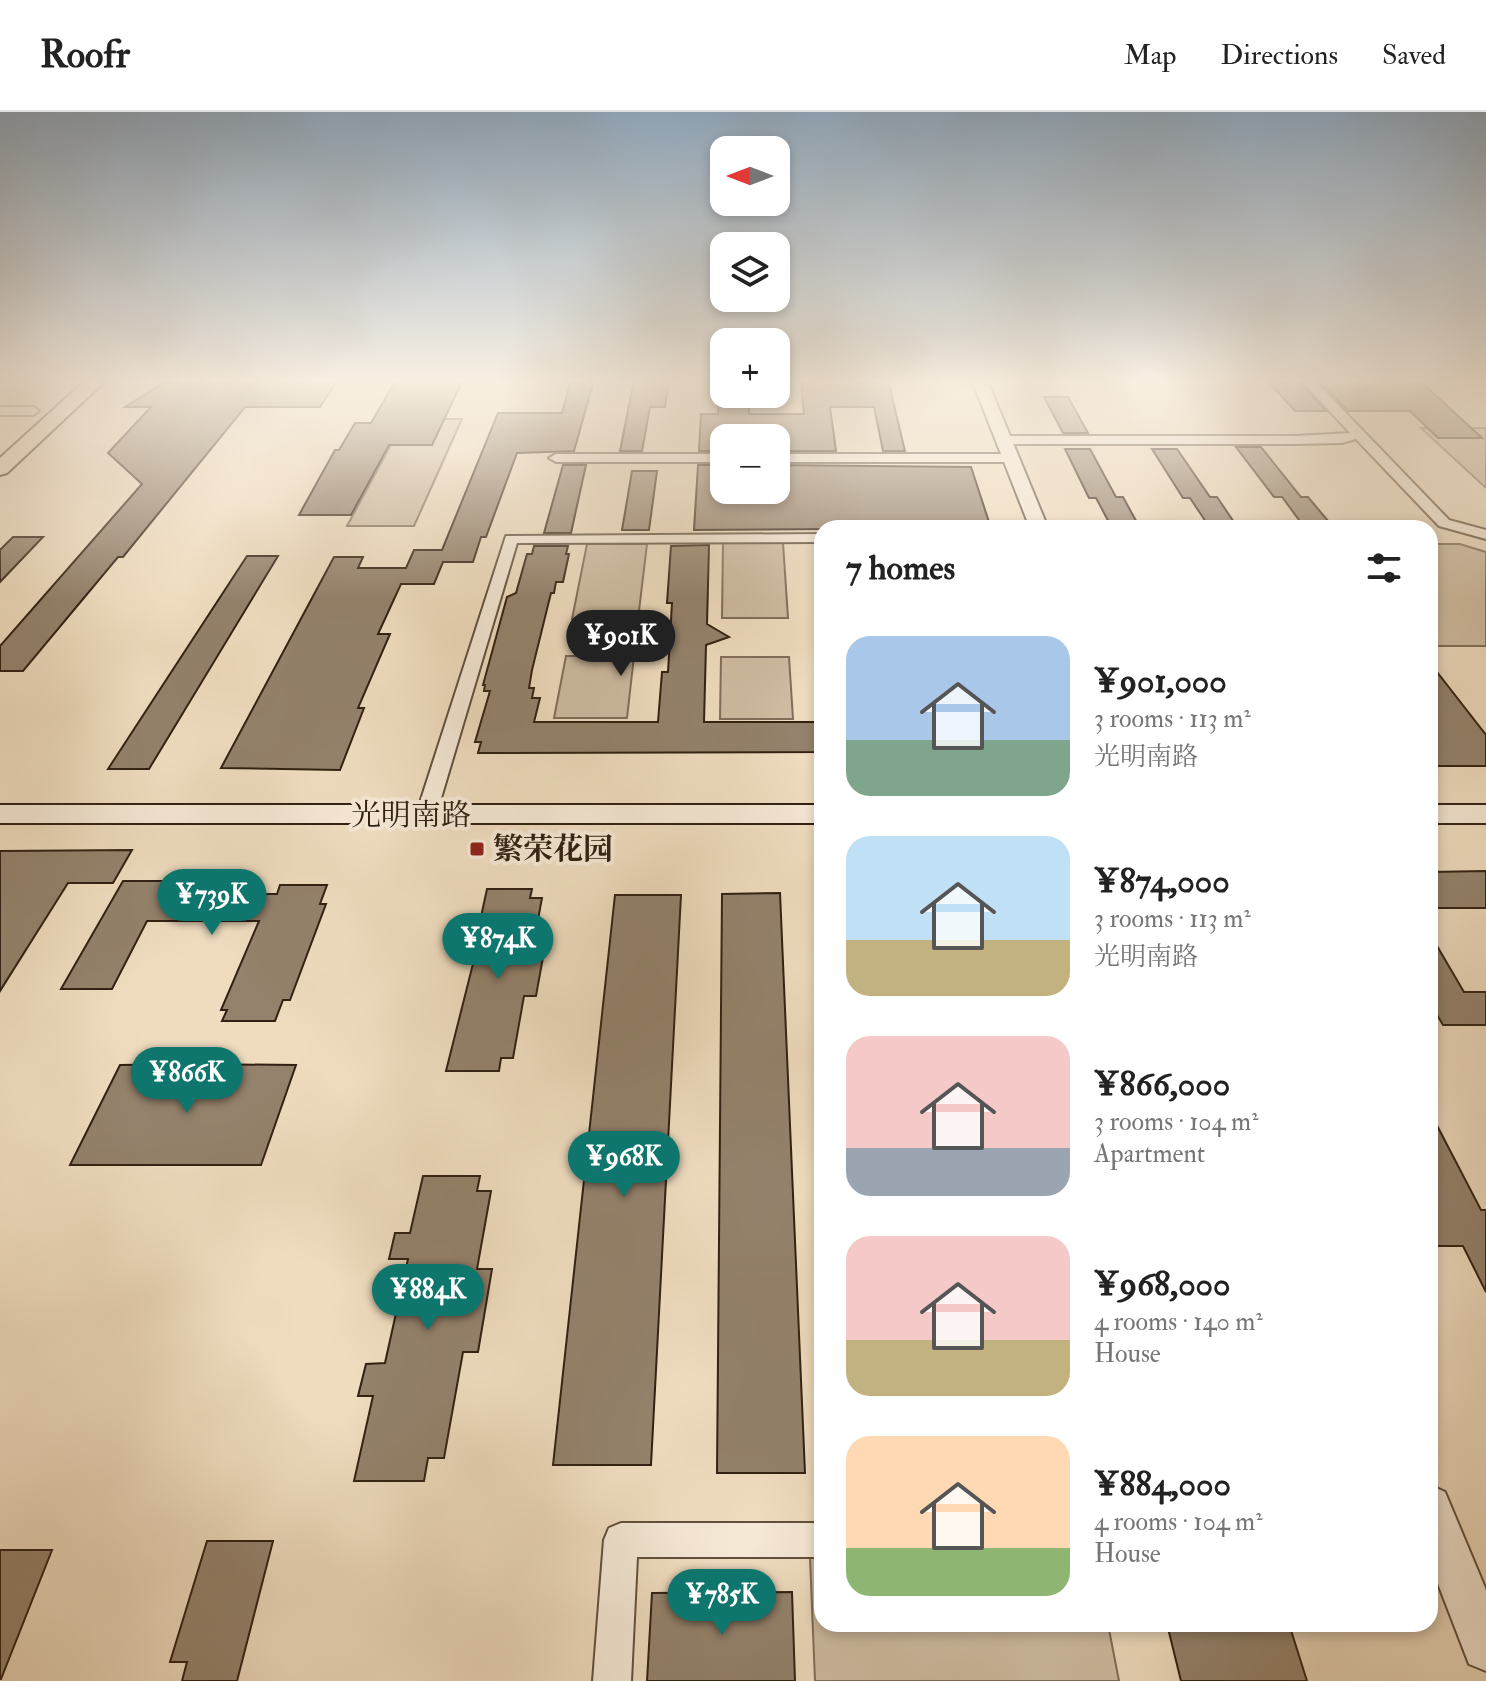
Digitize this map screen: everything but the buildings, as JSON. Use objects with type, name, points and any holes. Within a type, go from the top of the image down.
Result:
[{"type":"main road","points":[[0,469],[17,453]]},
{"type":"main road","name":"光明南路","points":[[0,814],[814,814]]},
{"type":"main road","points":[[1438,814],[1486,814]]},
{"type":"street","points":[[1008,453],[1036,520]]},
{"type":"street","points":[[1377,453],[1444,523],[1486,535]]},
{"type":"street","points":[[556,458],[710,458]]},
{"type":"street","points":[[790,458],[1010,458]]},
{"type":"street","points":[[1444,523],[1486,523]]},
{"type":"street","points":[[426,815],[511,539],[814,538]]},
{"type":"street","points":[[1438,1537],[1486,1647]]},
{"type":"street","points":[[612,1681],[621,1540],[814,1540]]},
{"type":"shaded area","points":[[386,453],[447,453],[414,526],[347,526]]},
{"type":"shaded area","points":[[1448,453],[1486,453],[1486,488]]},
{"type":"shaded area","points":[[723,543],[783,543],[788,618],[722,618]]},
{"type":"shaded area","points":[[587,544],[647,544],[638,619],[572,619]]},
{"type":"shaded area","points":[[1438,544],[1460,544],[1486,552],[1486,646],[1438,646]]},
{"type":"shaded area","points":[[566,656],[634,656],[627,718],[554,718]]},
{"type":"shaded area","points":[[721,657],[789,657],[793,719],[720,719]]},
{"type":"shaded area","points":[[810,1557],[814,1557],[814,1632],[1110,1632],[1119,1681],[815,1681]]},
{"type":"place","name":"繁荣花园","points":[[477,849]]}]
